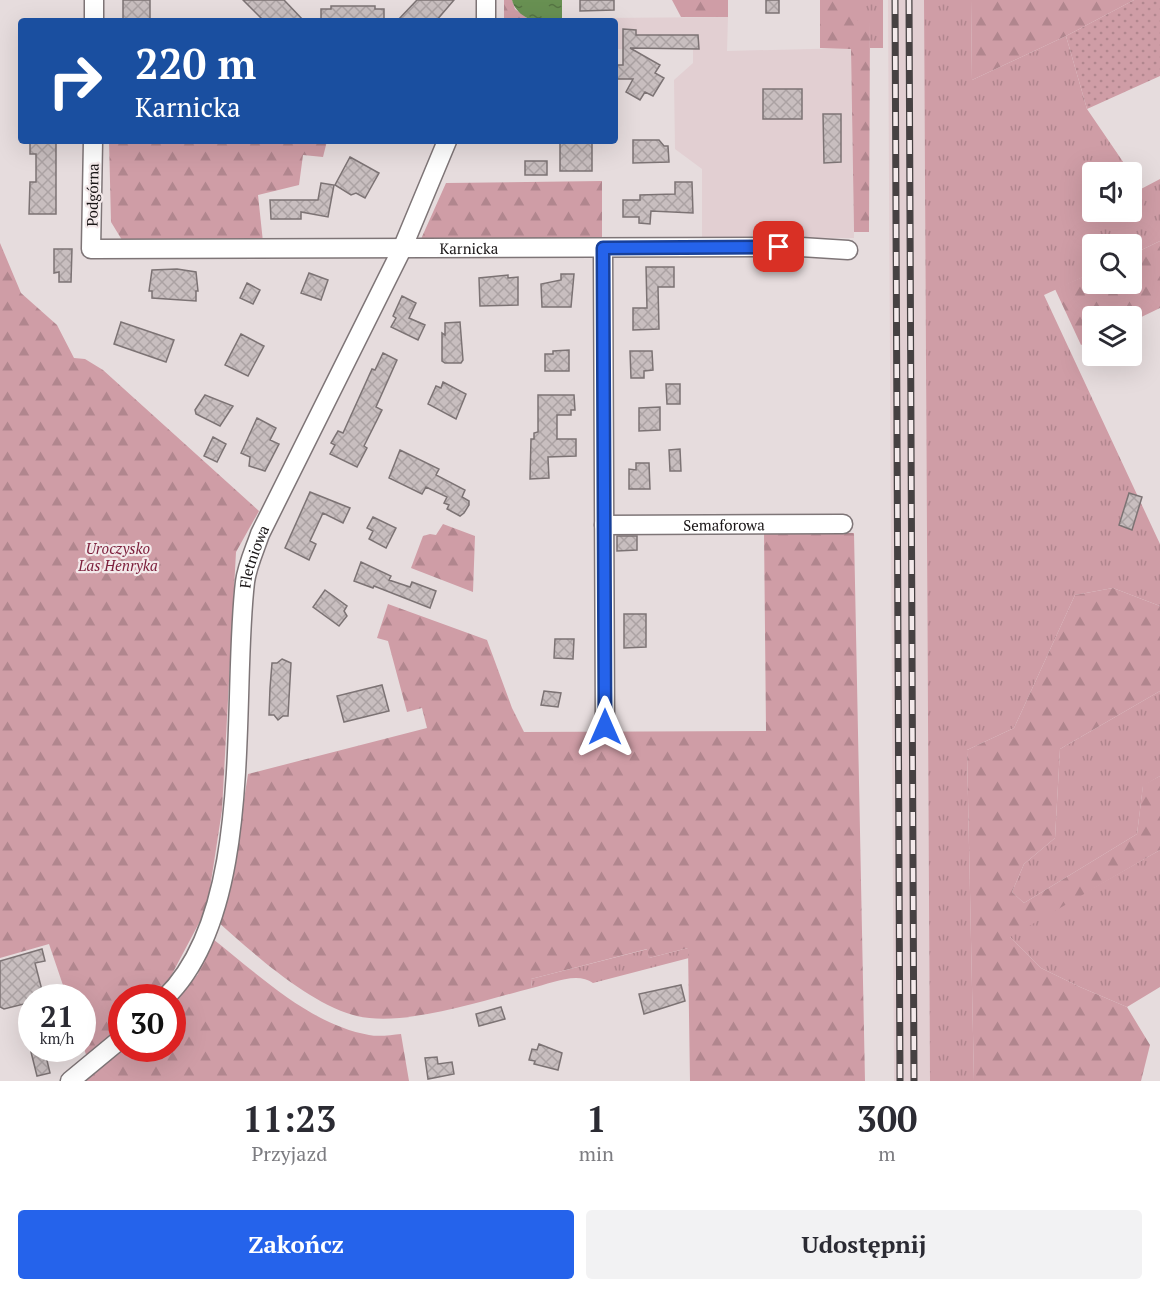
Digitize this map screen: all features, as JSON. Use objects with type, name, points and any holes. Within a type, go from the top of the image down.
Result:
[{"type":"street","points":[[94,0],[94,18]]},
{"type":"street","points":[[486,0],[486,18]]},
{"type":"street","name":"Podgórna","points":[[91,249],[93,144]]},
{"type":"street","name":"Fletniowa","points":[[175,984],[195,956],[215,909],[230,849],[245,579],[260,534],[402,249],[446,144]]},
{"type":"street","name":"Karnicka","points":[[91,249],[801,247],[848,249]]},
{"type":"street","points":[[603,248],[605,727]]},
{"type":"street","name":"Semaforowa","points":[[604,525],[843,524]]},
{"type":"street","points":[[70,1081],[108,1050]]},
{"type":"shaded area","points":[[888,0],[924,0],[930,1081],[894,1081]]},
{"type":"shaded area","points":[[728,17],[727,51],[851,48],[854,238],[702,237],[702,169],[675,149],[674,80],[693,63],[693,49],[618,49],[618,18],[603,18]]},
{"type":"green space","points":[[504,0],[512,0],[515,9],[527,18],[504,18]]},
{"type":"green space","points":[[672,0],[728,0],[728,17],[681,17]]},
{"type":"green space","points":[[820,0],[855,0],[856,21],[870,21],[869,232],[854,232],[851,49],[820,48]]},
{"type":"green space","points":[[855,0],[883,0],[883,48],[870,48],[870,21],[855,21]]},
{"type":"green space","points":[[924,0],[971,0],[972,80],[1066,36],[1087,109],[1123,162],[1082,162],[1082,222],[1142,222],[1142,188],[1160,179],[1160,241],[1142,250],[1142,234],[1082,234],[1082,278],[1044,295],[1160,544],[1160,606],[1113,588],[1075,595],[1014,728],[967,750],[974,1081],[930,1081]]},
{"type":"green space","points":[[971,0],[1134,0],[1066,36],[972,80]]},
{"type":"green space","points":[[1134,0],[1160,0],[1160,76],[1087,109],[1066,36]]},
{"type":"green space","points":[[109,144],[326,144],[323,157],[303,155],[299,185],[258,195],[263,242],[122,240],[111,222]]},
{"type":"green space","points":[[602,181],[602,238],[421,239],[446,183]]},
{"type":"green space","points":[[1160,241],[1160,308],[1142,317],[1142,306],[1082,306],[1081,345],[1055,289],[1082,277],[1082,294],[1142,294],[1142,250]]},
{"type":"green space","name":"Uroczysko Las Henryka","points":[[0,243],[21,293],[57,325],[74,358],[85,359],[103,370],[259,511],[236,552],[222,810],[207,908],[167,984],[108,984],[108,1039],[96,1050],[96,984],[63,984],[49,944],[0,958]]},
{"type":"green space","points":[[443,524],[475,536],[473,592],[411,568],[423,536],[436,535]]},
{"type":"green space","points":[[764,531],[854,533],[865,1081],[690,1081],[688,948],[649,958],[647,949],[531,979],[532,988],[467,1006],[418,1016],[373,1018],[353,1015],[335,1008],[299,988],[264,962],[218,922],[233,871],[248,774],[427,728],[422,708],[407,712],[388,641],[377,638],[388,604],[487,640],[512,708],[524,732],[766,731]]},
{"type":"green space","points":[[1113,588],[1160,606],[1160,691],[1060,749],[1055,838],[1024,864],[1012,892],[1024,903],[1137,834],[1143,785],[1160,776],[1160,850],[1010,937],[1041,968],[1127,1007],[1150,1045],[1141,1081],[974,1081],[967,750],[1014,728],[1075,595]]},
{"type":"green space","points":[[1160,691],[1160,776],[1143,786],[1137,834],[1024,903],[1012,892],[1024,864],[1055,838],[1060,749]]},
{"type":"green space","points":[[1160,850],[1160,987],[1127,1007],[1041,968],[1009,936]]},
{"type":"green space","points":[[209,936],[284,995],[325,1020],[369,1035],[401,1034],[409,1081],[82,1081],[108,1060],[108,1062],[186,1062],[186,988],[198,974]]},
{"type":"green space","points":[[688,948],[689,958],[593,983],[571,978],[532,988],[531,979],[648,949],[649,958]]},
{"type":"water","points":[[512,0],[562,0],[562,18],[527,18],[519,13]]},
{"type":"building","points":[[123,0],[150,0],[150,18],[123,18]]},
{"type":"building","points":[[243,0],[284,0],[301,18],[261,18]]},
{"type":"building","points":[[417,0],[454,0],[439,18],[400,18]]},
{"type":"building","points":[[580,0],[614,0],[614,10],[580,11]]},
{"type":"building","points":[[766,0],[779,0],[779,13],[766,13]]},
{"type":"building","points":[[331,6],[375,6],[375,9],[384,9],[384,18],[321,18],[321,9],[331,9]]},
{"type":"building","points":[[623,29],[636,30],[636,35],[698,35],[699,49],[630,48],[660,65],[655,73],[664,78],[653,96],[645,92],[640,100],[626,92],[633,79],[618,79],[618,65],[623,65]]},
{"type":"building","points":[[763,89],[802,89],[802,119],[763,119]]},
{"type":"building","points":[[823,114],[841,114],[841,162],[824,163]]},
{"type":"building","points":[[633,140],[659,140],[664,146],[668,146],[669,162],[633,163]]},
{"type":"building","points":[[30,144],[56,144],[56,214],[29,214],[30,182],[36,182],[36,154],[30,154]]},
{"type":"building","points":[[560,144],[592,144],[592,171],[560,171]]},
{"type":"building","points":[[350,157],[379,173],[365,198],[356,193],[351,195],[335,185]]},
{"type":"building","points":[[525,161],[547,161],[547,175],[525,175]]},
{"type":"building","points":[[675,182],[692,182],[693,213],[651,211],[650,224],[639,223],[639,217],[623,217],[623,200],[640,200],[640,195],[675,194]]},
{"type":"building","points":[[321,183],[334,185],[328,217],[301,212],[301,219],[271,219],[270,200],[318,200]]},
{"type":"building","points":[[54,249],[72,249],[71,282],[59,282],[59,272],[54,273]]},
{"type":"building","points":[[646,267],[674,267],[674,287],[658,287],[659,329],[633,330],[633,308],[647,308]]},
{"type":"building","points":[[177,269],[196,272],[198,291],[196,291],[196,301],[152,298],[152,291],[149,291],[152,270]]},
{"type":"building","points":[[309,273],[328,280],[321,300],[301,293]]},
{"type":"building","points":[[561,274],[574,274],[571,307],[542,307],[541,284],[561,280]]},
{"type":"building","points":[[508,275],[508,278],[518,277],[518,305],[480,306],[479,278]]},
{"type":"building","points":[[247,283],[260,290],[253,304],[240,298]]},
{"type":"building","points":[[402,296],[416,303],[409,318],[425,325],[418,340],[391,327]]},
{"type":"building","points":[[121,322],[174,340],[166,362],[114,344]]},
{"type":"building","points":[[460,322],[463,360],[461,363],[445,363],[442,361],[442,333],[445,335],[445,323]]},
{"type":"building","points":[[241,334],[264,346],[248,376],[225,365]]},
{"type":"building","points":[[569,350],[569,371],[545,371],[545,354]]},
{"type":"building","points":[[630,351],[652,351],[653,370],[644,371],[644,378],[631,378]]},
{"type":"building","points":[[383,353],[397,360],[376,407],[382,410],[364,446],[367,448],[357,467],[330,454],[335,445],[331,443],[338,431],[343,433],[372,369],[375,370]]},
{"type":"building","points":[[443,382],[466,394],[456,419],[428,404],[436,386],[441,388]]},
{"type":"building","points":[[666,384],[680,384],[680,404],[667,404]]},
{"type":"building","points":[[205,395],[233,406],[220,426],[196,414],[195,410]]},
{"type":"building","points":[[538,395],[574,395],[575,410],[571,410],[571,415],[557,415],[557,439],[576,439],[576,456],[548,457],[549,478],[530,479],[531,439],[534,439],[534,433],[538,432]]},
{"type":"building","points":[[660,407],[660,430],[639,431],[639,408]]},
{"type":"building","points":[[257,418],[276,428],[270,440],[279,444],[265,471],[249,466],[250,457],[241,453]]},
{"type":"building","points":[[213,437],[226,444],[217,462],[204,456]]},
{"type":"building","points":[[680,449],[681,471],[670,471],[669,450]]},
{"type":"building","points":[[400,450],[439,469],[436,475],[465,490],[462,497],[469,501],[469,505],[464,513],[460,516],[447,509],[449,505],[444,503],[447,497],[426,487],[422,494],[389,478]]},
{"type":"building","points":[[636,463],[649,463],[650,489],[629,489],[629,469],[636,470]]},
{"type":"building","points":[[310,492],[350,508],[343,523],[323,513],[310,541],[316,544],[309,560],[285,548]]},
{"type":"building","points":[[1129,493],[1142,497],[1132,530],[1119,525]]},
{"type":"building","points":[[373,517],[396,528],[386,548],[369,539],[373,531],[367,528]]},
{"type":"building","points":[[617,536],[637,536],[637,550],[617,551]]},
{"type":"building","points":[[361,562],[391,576],[389,580],[410,587],[412,582],[436,591],[430,608],[374,586],[373,588],[354,581]]},
{"type":"building","points":[[325,590],[347,606],[344,611],[347,616],[339,626],[313,607]]},
{"type":"building","points":[[624,614],[646,614],[646,647],[624,648]]},
{"type":"building","points":[[555,639],[574,639],[573,659],[554,658]]},
{"type":"building","points":[[282,659],[291,663],[288,716],[283,716],[278,720],[274,715],[269,715],[270,688],[272,663],[277,663]]},
{"type":"building","points":[[382,685],[389,711],[344,722],[337,696]]},
{"type":"building","points":[[544,691],[561,693],[558,707],[541,705]]},
{"type":"building","points":[[42,949],[45,961],[35,963],[40,984],[18,984],[18,1006],[4,1009],[0,1007],[0,961]]},
{"type":"building","points":[[681,985],[685,1001],[644,1014],[639,994]]},
{"type":"building","points":[[501,1007],[505,1019],[479,1026],[476,1014]]},
{"type":"building","points":[[539,1044],[562,1053],[558,1070],[534,1064],[535,1061],[529,1060],[532,1049],[537,1050]]},
{"type":"building","points":[[437,1057],[438,1064],[452,1062],[454,1074],[428,1079],[425,1058]]},
{"type":"building","points":[[34,1062],[47,1062],[50,1073],[37,1076]]},
{"type":"railway","points":[[895,0],[900,1081]]},
{"type":"railway","points":[[909,0],[914,1081]]},
{"type":"route","points":[[605,727],[603,248],[779,247]]}]
